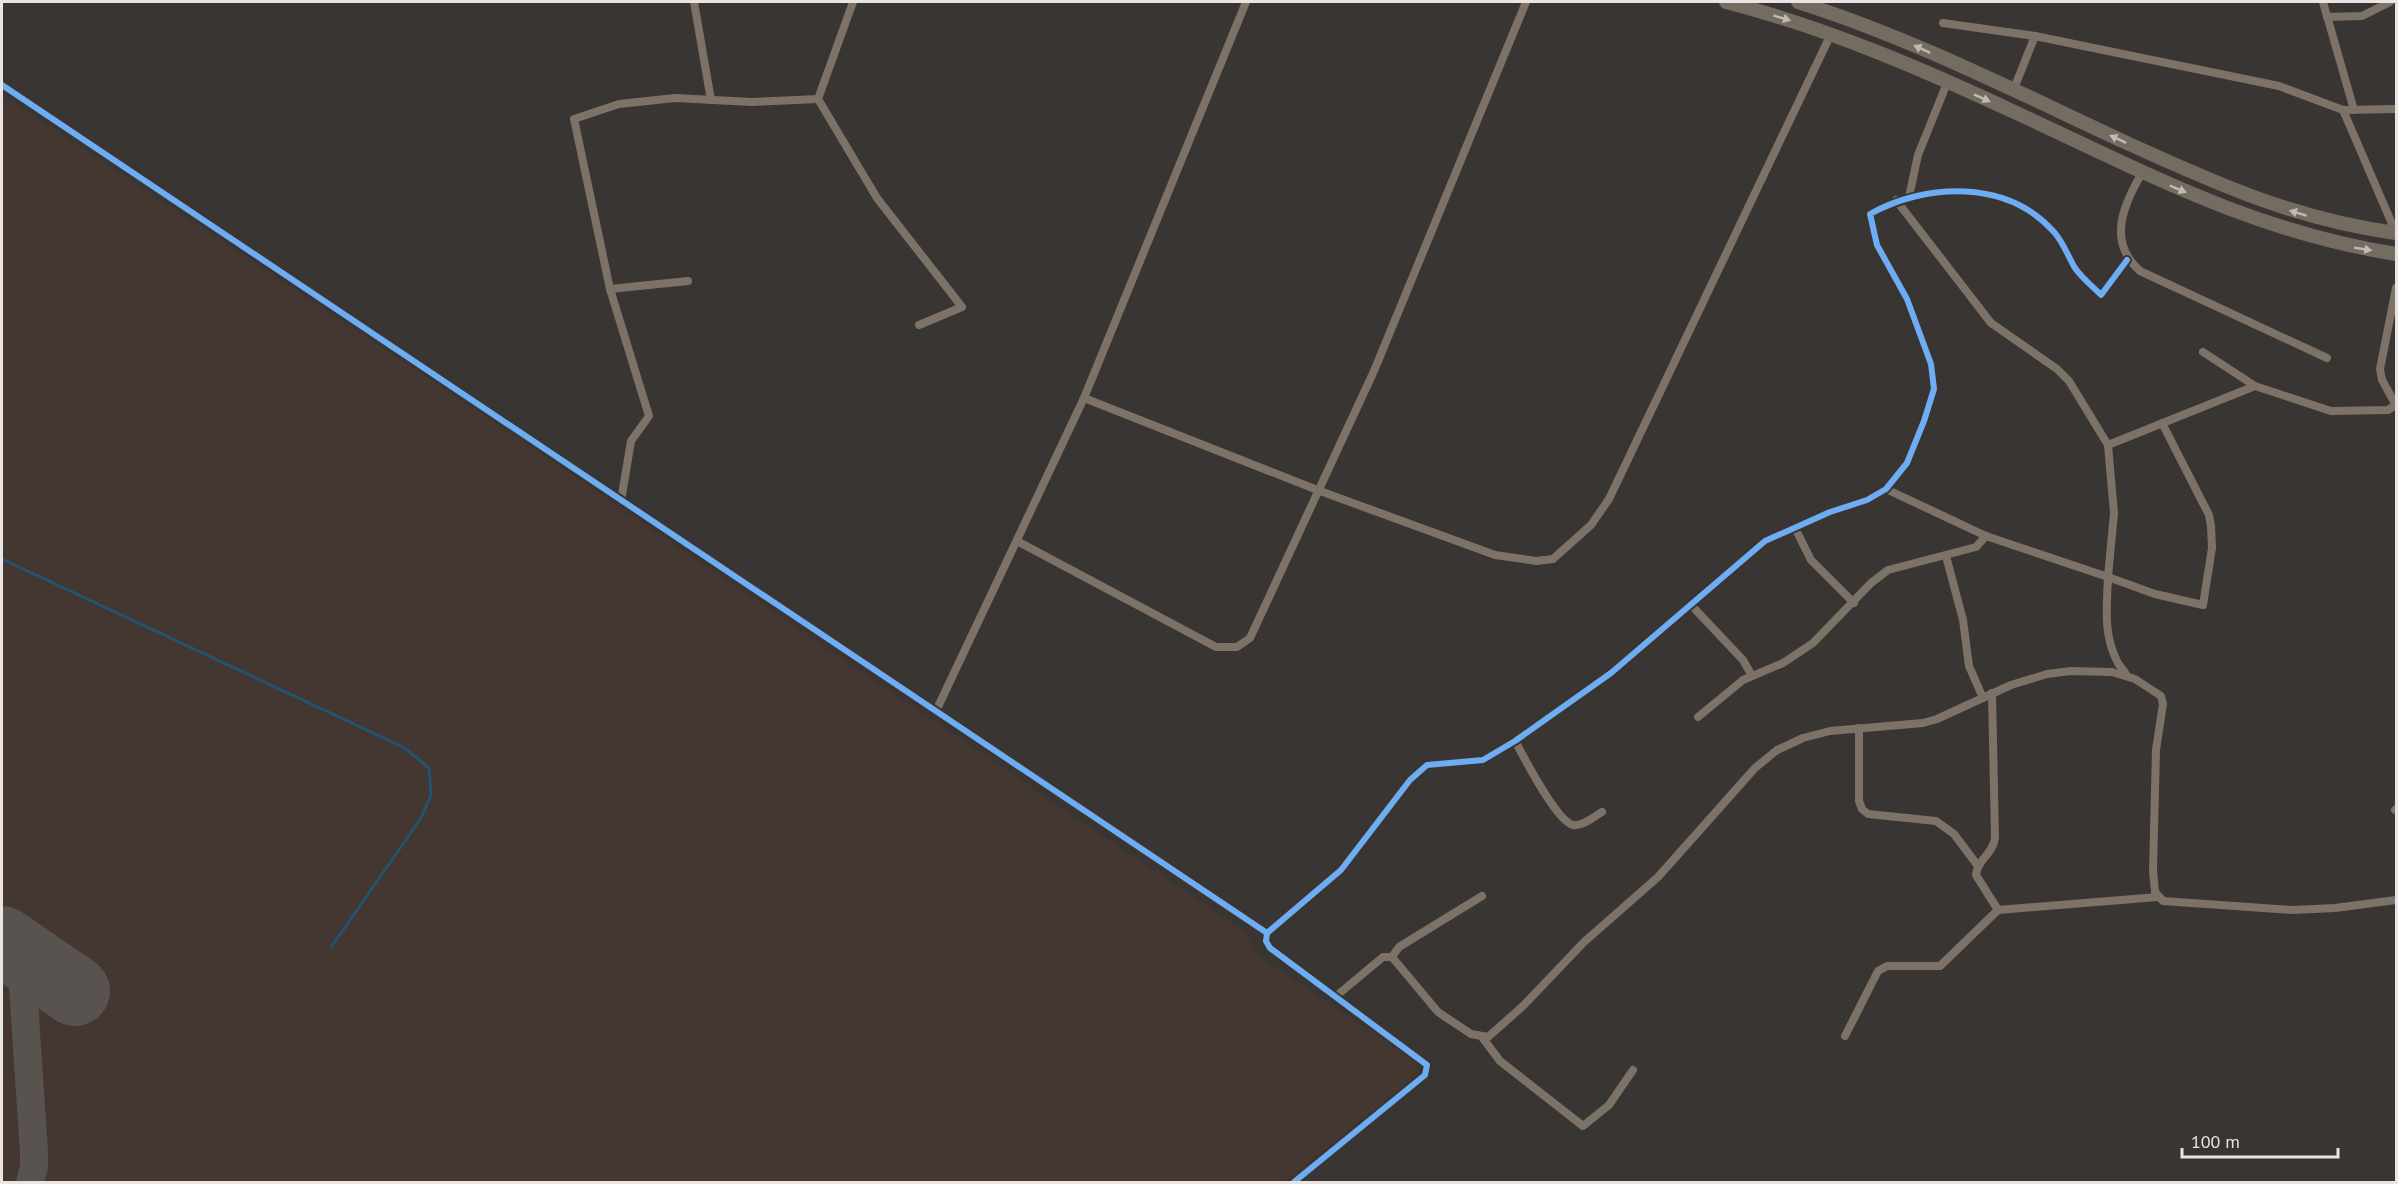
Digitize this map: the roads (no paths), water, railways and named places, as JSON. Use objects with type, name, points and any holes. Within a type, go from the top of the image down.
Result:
[{"type":"main road","points":[[1726,2],[1831,34],[1947,83],[2218,206],[2283,229],[2346,246],[2397,254]]},
{"type":"main road","points":[[1798,2],[1823,5],[2218,185],[2328,222],[2396,233]]},
{"type":"street","points":[[693,2],[711,100]]},
{"type":"street","points":[[818,99],[853,2]]},
{"type":"street","points":[[936,711],[1084,398],[1246,2]]},
{"type":"street","points":[[1017,541],[1216,648],[1237,647],[1250,639],[1374,370],[1526,2]]},
{"type":"street","points":[[2323,2],[2354,110]]},
{"type":"street","points":[[2327,17],[2362,16],[2390,2]]},
{"type":"street","points":[[1943,23],[2035,36],[2279,86],[2343,110],[2397,109]]},
{"type":"street","points":[[1084,398],[1320,491],[1495,555],[1536,561],[1553,559],[1570,547],[1591,525],[1609,499],[1831,34]]},
{"type":"street","points":[[2013,90],[2035,36]]},
{"type":"street","points":[[1909,197],[1918,155],[1947,83]]},
{"type":"street","points":[[2,86],[1267,933]]},
{"type":"street","points":[[621,501],[631,441],[649,416],[610,289],[574,119],[619,104],[675,99],[752,102],[818,99]]},
{"type":"street","points":[[818,99],[877,198],[962,307],[919,325]]},
{"type":"street","points":[[2343,110],[2396,233]]},
{"type":"street","points":[[2142,173],[2128,197],[2121,220],[2122,243],[2127,260],[2140,271],[2327,358]]},
{"type":"street","points":[[1294,1182],[1425,1075],[1427,1065],[1270,948],[1266,941],[1267,933],[1341,870],[1410,780],[1426,765],[1483,760],[1515,741],[1611,673],[1692,606],[1765,541],[1830,512],[1867,500],[1886,489],[1907,463],[1934,389],[1931,364],[1907,299],[1877,245],[1870,214],[1896,200],[1909,197],[1955,191],[1984,192],[2012,203],[2040,220],[2055,233],[2076,269],[2101,295],[2127,260]]},
{"type":"street","points":[[1896,200],[1991,323],[2057,369],[2069,381],[2108,445],[2114,513],[2106,616],[2109,640],[2118,663],[2127,676]]},
{"type":"street","points":[[610,289],[688,281]]},
{"type":"street","points":[[2202,352],[2254,386],[2331,411],[2388,410],[2397,405],[2382,380],[2380,369],[2397,288]]},
{"type":"street","points":[[2108,445],[2254,386]]},
{"type":"street","points":[[1886,489],[1986,536],[2155,594],[2204,605],[2212,548],[2211,526],[2208,514],[2162,423]]},
{"type":"street","points":[[1795,528],[1811,560],[1854,603]]},
{"type":"street","points":[[1698,717],[1751,674],[1783,663],[1803,651],[1887,570],[1899,565],[1946,556],[1976,547],[1986,536]]},
{"type":"street","points":[[1946,556],[1963,620],[1969,666],[1983,698]]},
{"type":"street","points":[[1692,606],[1743,660],[1751,674]]},
{"type":"street","points":[[1482,1037],[1493,1034],[1584,942],[1658,877],[1765,759],[1803,738],[1830,731],[1923,723],[2011,685],[2059,672],[2099,671],[2127,676],[2158,692],[2163,700],[2156,750],[2154,886],[2158,897]]},
{"type":"street","points":[[1992,693],[1995,838],[1992,850],[1978,866],[1977,875],[1979,883],[1998,910]]},
{"type":"street","points":[[1859,728],[1859,801],[1862,809],[1868,814],[1936,821],[1954,834],[1978,866]]},
{"type":"street","points":[[1515,741],[1555,808],[1568,822],[1579,825],[1602,812]]},
{"type":"street","points":[[1392,957],[1399,947],[1482,896]]},
{"type":"street","points":[[1845,1036],[1878,971],[1887,966],[1940,966],[1998,910],[2158,897],[2169,903],[2293,910],[2335,908],[2397,900]]},
{"type":"street","points":[[1335,998],[1383,957],[1392,957],[1400,963],[1438,1012],[1464,1030],[1482,1037],[1500,1061],[1583,1126],[1609,1105],[1633,1070]]},
{"type":"waterway","points":[[2,559],[405,748],[429,768],[431,795],[421,818],[332,946]]}]
